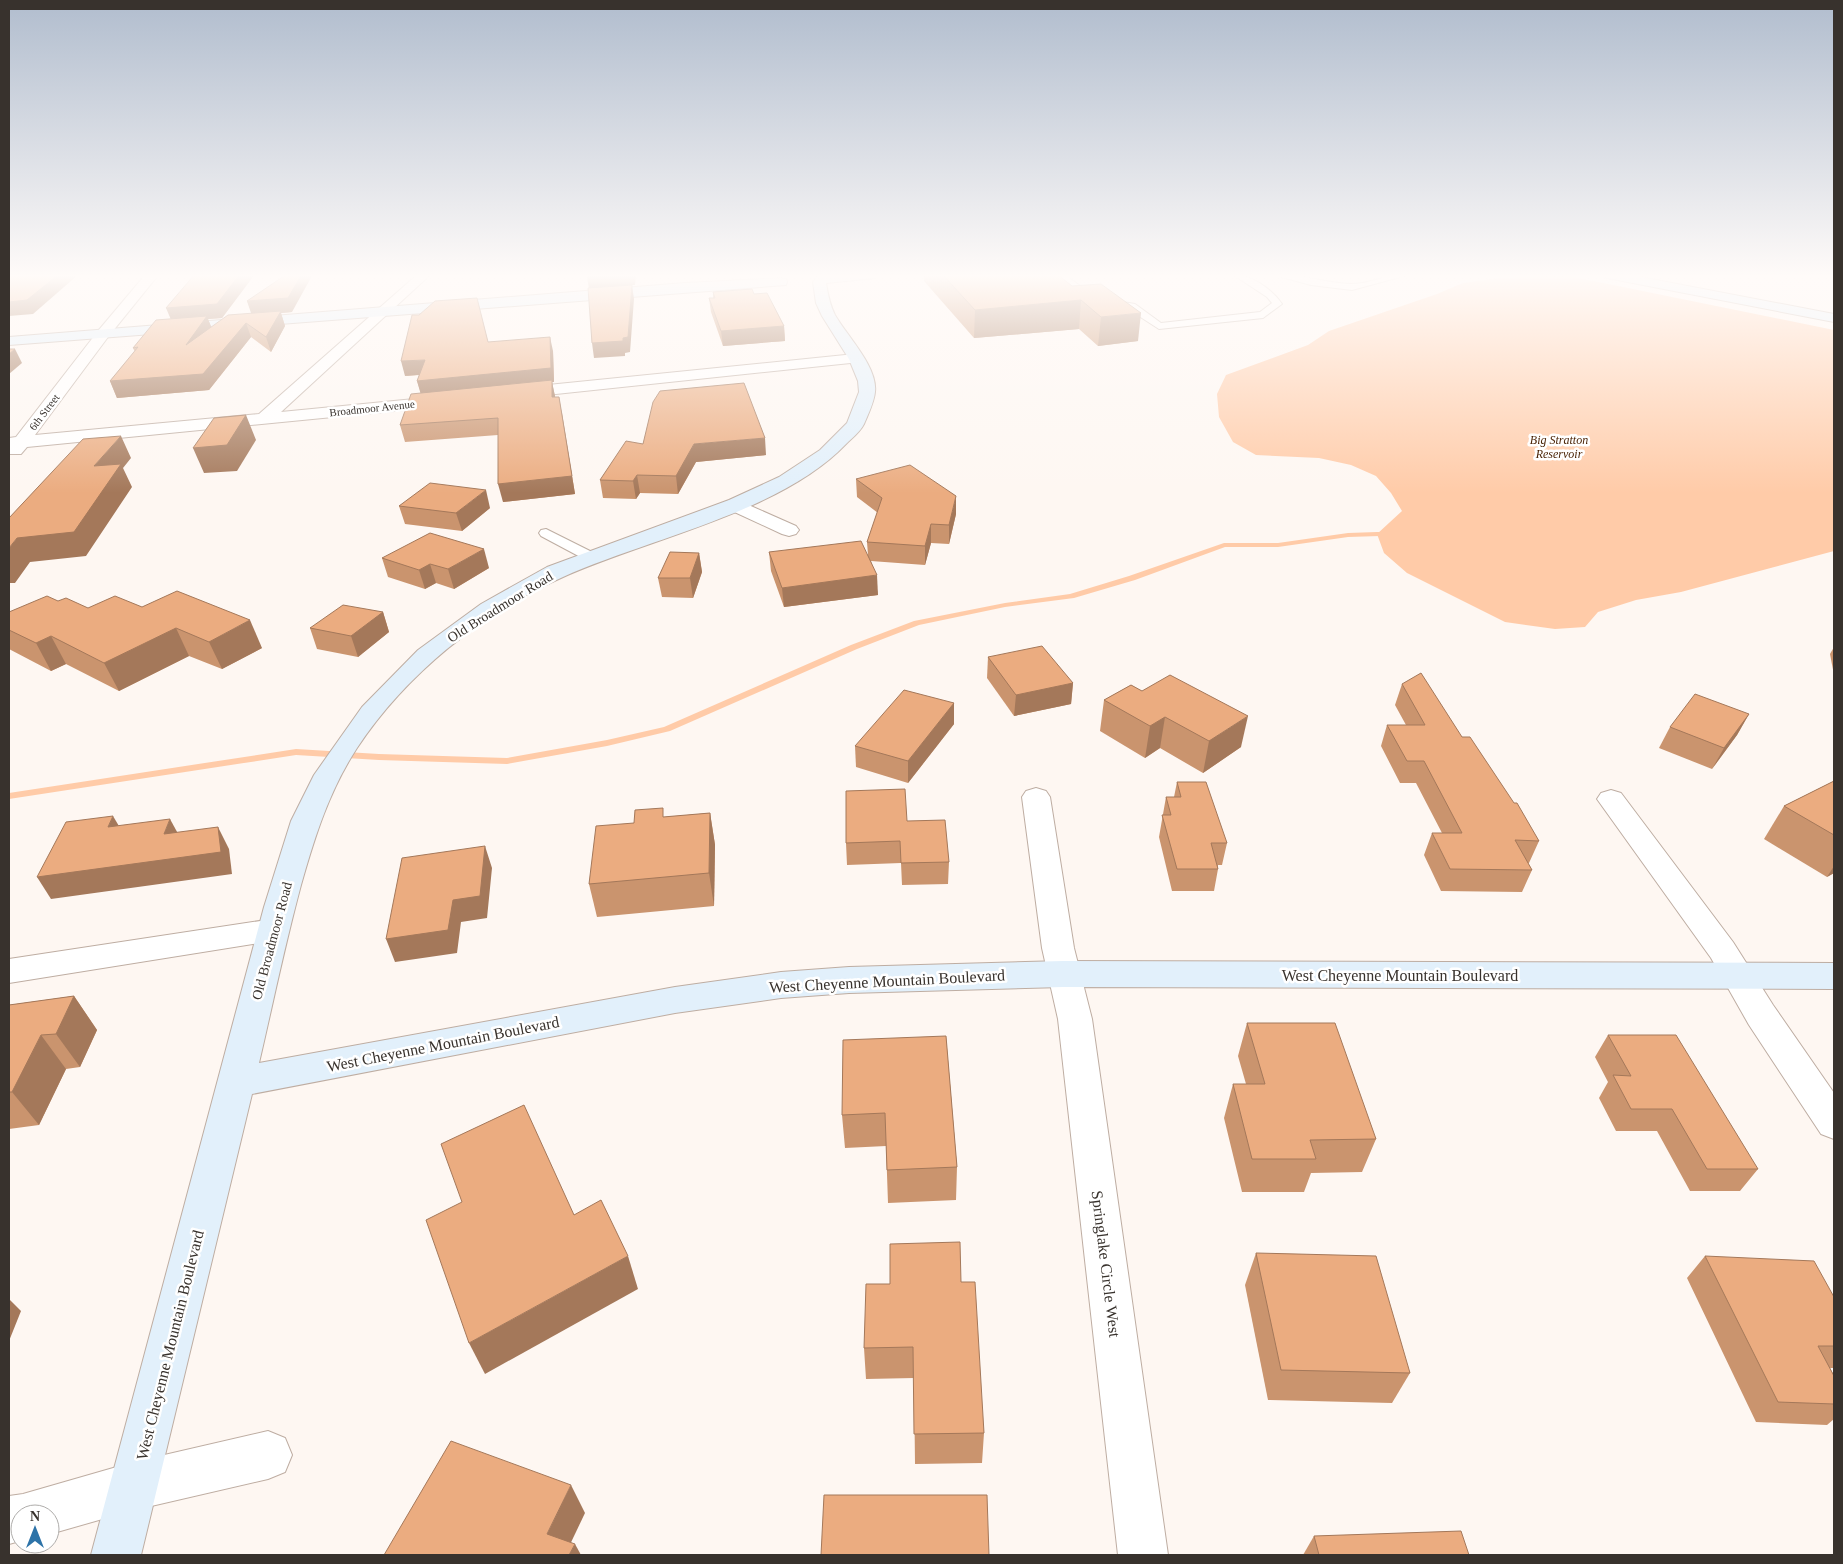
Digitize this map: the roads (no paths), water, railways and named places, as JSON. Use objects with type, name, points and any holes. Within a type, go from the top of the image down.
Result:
[{"type":"street","name":"6th Street","points":[[9,456],[15,443],[93,347]]},
{"type":"street","points":[[263,419],[342,347]]},
{"type":"street","name":"Old Broadmoor Road","points":[[237,1082],[272,931],[304,826],[318,791],[339,754],[392,687],[458,630],[553,573],[591,557],[735,505],[806,470],[829,452],[847,434],[861,412],[867,393],[862,370],[849,347]]},
{"type":"street","points":[[499,395],[856,359]]},
{"type":"street","name":"Broadmoor Avenue","points":[[15,443],[460,399]]},
{"type":"street","points":[[735,505],[789,530]]},
{"type":"street","points":[[1036,798],[1058,948],[1064,974]]},
{"type":"street","points":[[1611,799],[1722,950],[1736,976],[1834,1123]]},
{"type":"street","points":[[9,971],[272,931]]},
{"type":"street","name":"West Cheyenne Mountain Boulevard","points":[[116,1555],[237,1082],[744,989],[849,980],[1064,974],[1834,976]]},
{"type":"street","name":"Springlake Circle West","points":[[1064,974],[1075,1018],[1143,1555]]},
{"type":"street","name":"West Cheyenne Mountain Boulevard","points":[[60,1507],[134,1486],[268,1455]]},
{"type":"lane","points":[[546,533],[591,557]]},
{"type":"water","name":"Big Stratton Reservoir","points":[[1303,347],[1834,347],[1834,551],[1681,592],[1636,600],[1598,612],[1585,627],[1555,629],[1505,622],[1407,573],[1384,553],[1377,534],[1402,511],[1391,493],[1376,476],[1351,465],[1319,458],[1256,455],[1233,442],[1219,417],[1217,394],[1226,375]]},
{"type":"waterway","points":[[9,796],[296,752],[507,761],[607,743],[667,729],[854,647],[917,623],[1005,605],[1071,596],[1132,578],[1224,545],[1278,545],[1348,535],[1377,534]]}]
